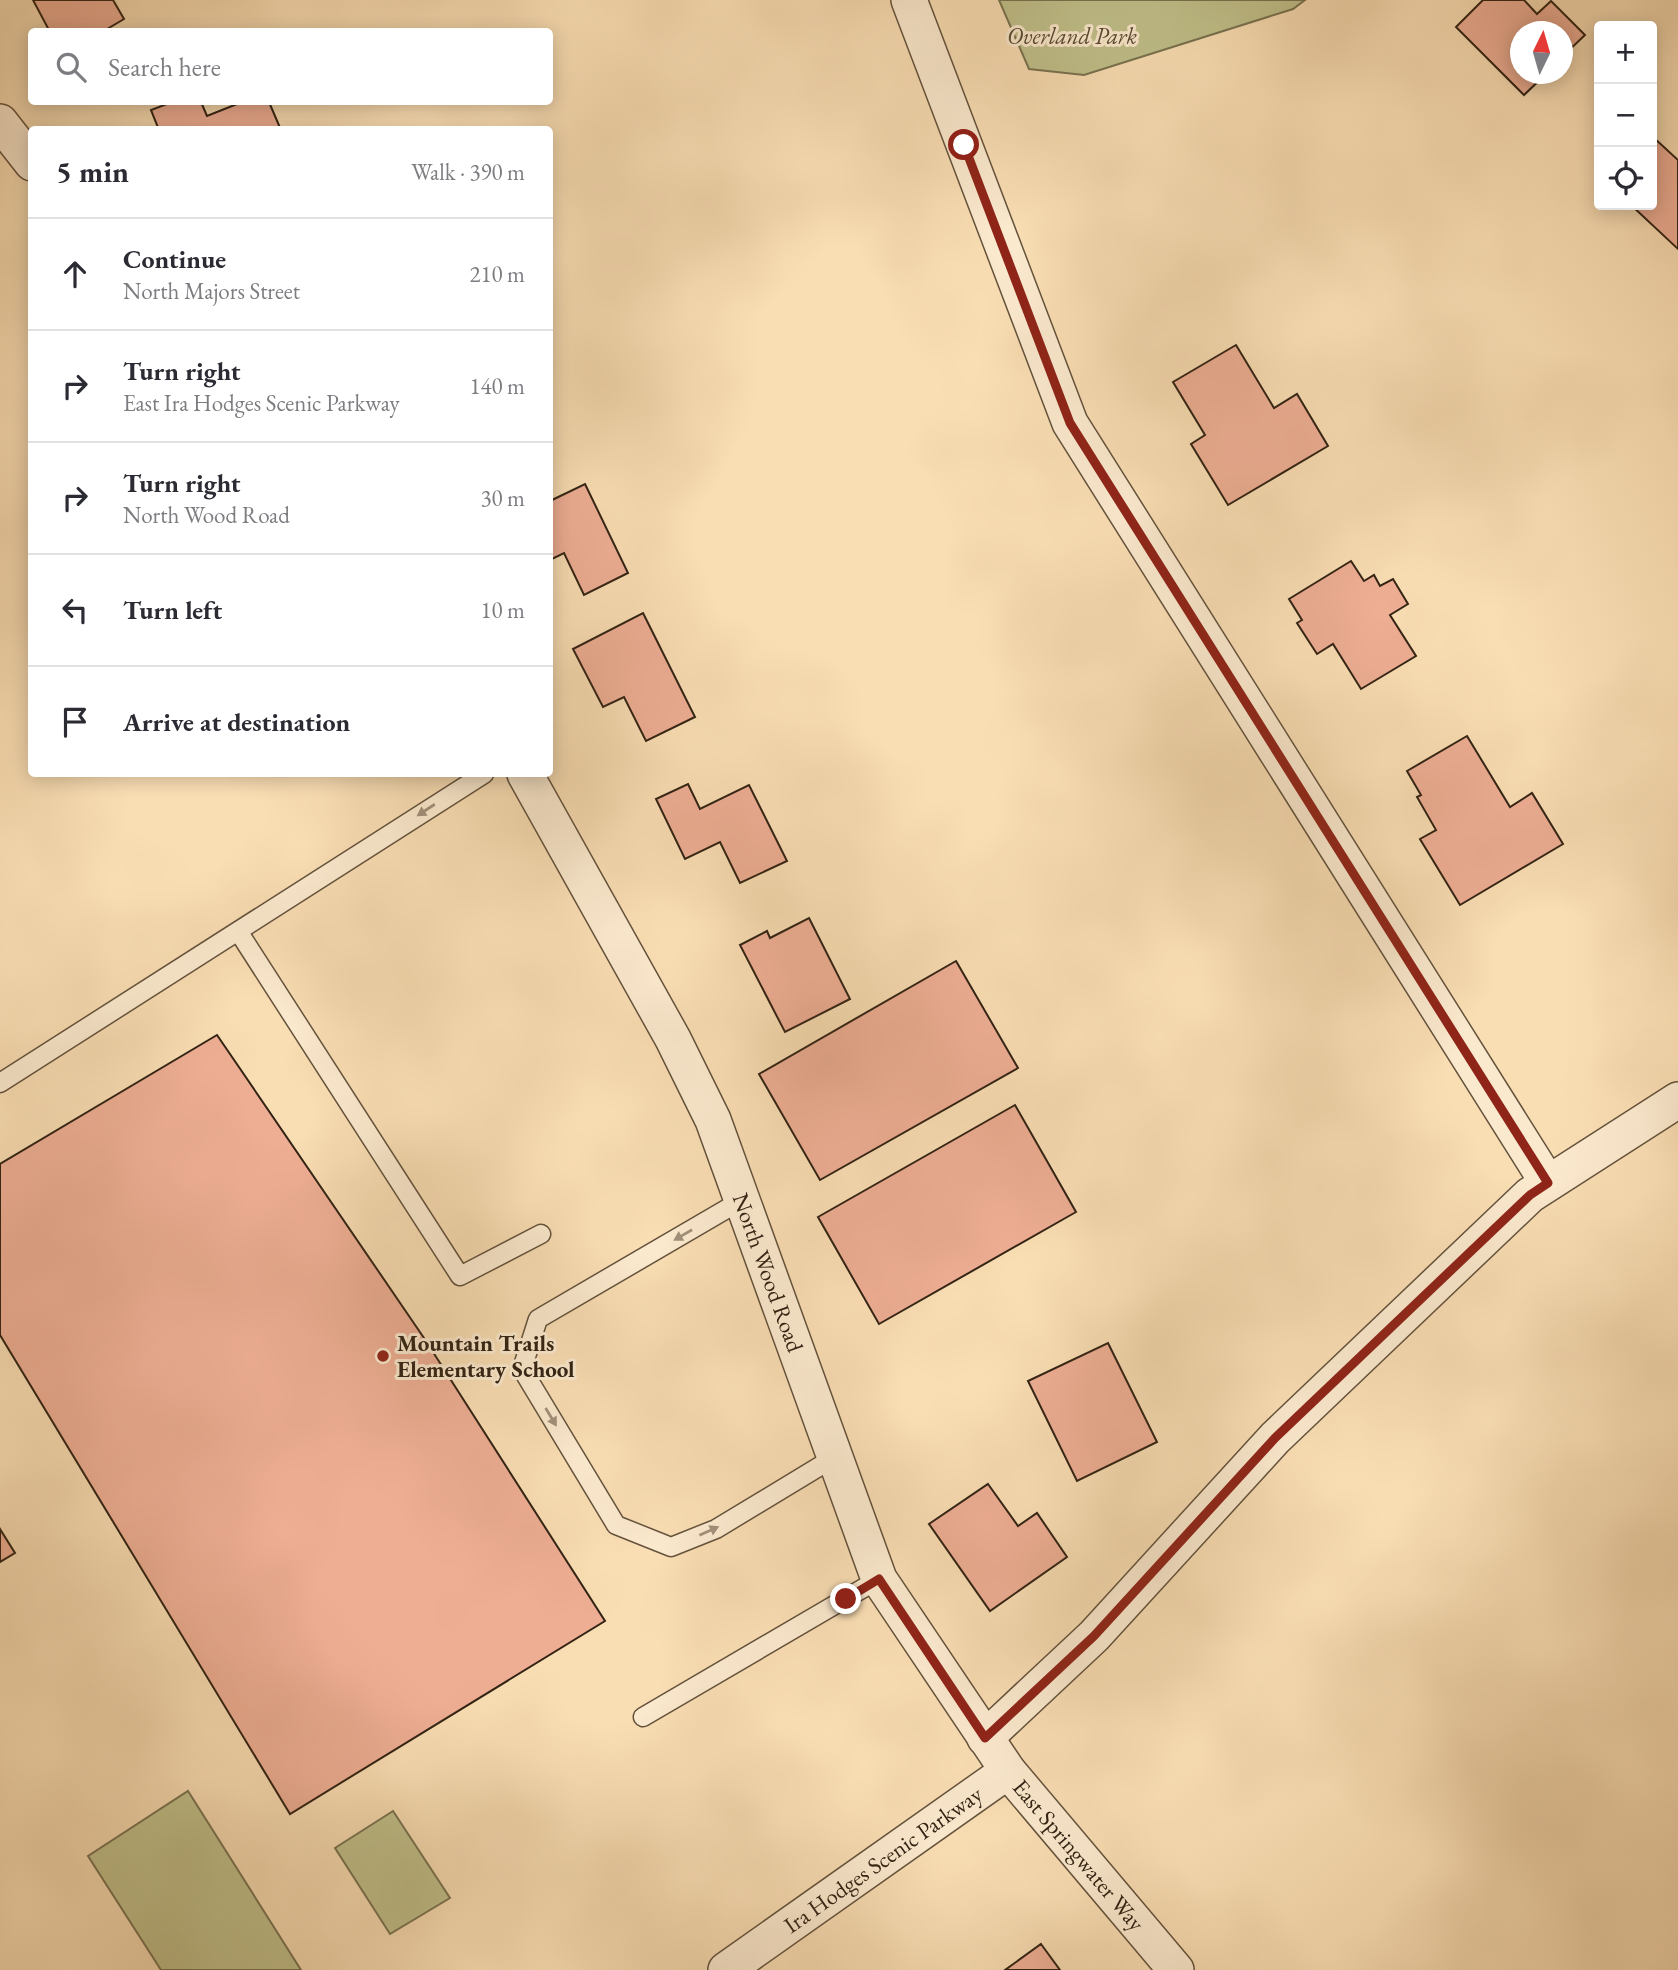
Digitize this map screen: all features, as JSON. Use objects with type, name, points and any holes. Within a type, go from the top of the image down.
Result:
[{"type":"street","points":[[909,0],[1070,423],[1548,1183]]},
{"type":"street","points":[[0,122],[28,158]]},
{"type":"street","name":"North Wood Road","points":[[528,777],[673,1039],[713,1120],[879,1579],[1008,1771]]},
{"type":"street","points":[[985,1738],[1094,1636],[1275,1438],[1530,1195],[1678,1100]]},
{"type":"street","name":"Ira Hodges Scenic Parkway","points":[[726,1970],[1008,1771]]},
{"type":"street","name":"East Springwater Way","points":[[1008,1771],[1176,1970]]},
{"type":"lane","points":[[0,1083],[479,777]]},
{"type":"lane","points":[[238,931],[460,1276],[541,1234]]},
{"type":"lane","points":[[742,1200],[538,1319],[522,1369],[616,1525],[671,1547],[716,1529],[835,1457]]},
{"type":"lane","points":[[643,1717],[879,1579]]},
{"type":"green space","name":"Overland Park","points":[[999,0],[1305,0],[1293,9],[1084,75],[1029,69]]},
{"type":"green space","points":[[188,1791],[301,1970],[161,1970],[88,1856]]},
{"type":"green space","points":[[393,1811],[450,1898],[390,1934],[335,1848]]},
{"type":"building","points":[[33,0],[113,0],[124,19],[109,28],[48,28]]},
{"type":"building","points":[[1483,0],[1524,0],[1537,14],[1551,1],[1571,21],[1510,21],[1510,81],[1456,27]]},
{"type":"building","points":[[1573,23],[1585,35],[1573,46]]},
{"type":"building","points":[[1513,84],[1536,84],[1524,95]]},
{"type":"building","points":[[164,105],[202,105],[207,116],[234,105],[270,105],[279,126],[157,126],[151,110]]},
{"type":"building","points":[[1657,141],[1678,160],[1678,249],[1636,210],[1657,210]]},
{"type":"building","points":[[1236,345],[1274,408],[1297,394],[1328,446],[1228,505],[1191,444],[1205,435],[1173,382]]},
{"type":"building","points":[[585,484],[628,573],[584,595],[564,553],[553,558],[553,500]]},
{"type":"building","points":[[1351,561],[1364,581],[1374,575],[1380,586],[1393,579],[1408,604],[1390,615],[1416,656],[1361,689],[1333,644],[1317,654],[1297,623],[1302,620],[1289,599]]},
{"type":"building","points":[[643,613],[695,717],[646,741],[624,697],[603,707],[573,649]]},
{"type":"building","points":[[1467,736],[1510,807],[1532,793],[1563,844],[1460,905],[1420,839],[1436,830],[1417,797],[1421,795],[1407,771]]},
{"type":"building","points":[[688,784],[700,809],[749,785],[787,861],[740,883],[720,842],[685,859],[656,799]]},
{"type":"building","points":[[809,918],[850,999],[785,1032],[740,945],[767,931],[770,938]]},
{"type":"building","points":[[956,961],[1018,1068],[820,1180],[759,1074]]},
{"type":"building","points":[[217,1035],[424,1338],[605,1621],[290,1814],[0,1335],[0,1164]]},
{"type":"building","points":[[1015,1105],[1076,1212],[879,1324],[818,1217]]},
{"type":"building","points":[[1108,1343],[1157,1442],[1077,1481],[1028,1381]]},
{"type":"building","points":[[988,1484],[1018,1526],[1037,1513],[1067,1557],[990,1611],[929,1524]]},
{"type":"building","points":[[0,1529],[15,1553],[0,1562]]},
{"type":"building","points":[[1041,1944],[1060,1970],[1005,1970]]},
{"type":"place","name":"Mountain Trails Elementary School","points":[[383,1356]]},
{"type":"route","points":[[846,1599],[879,1579],[985,1738],[1094,1636],[1275,1438],[1530,1195],[1548,1183],[1070,423],[964,145]]}]
